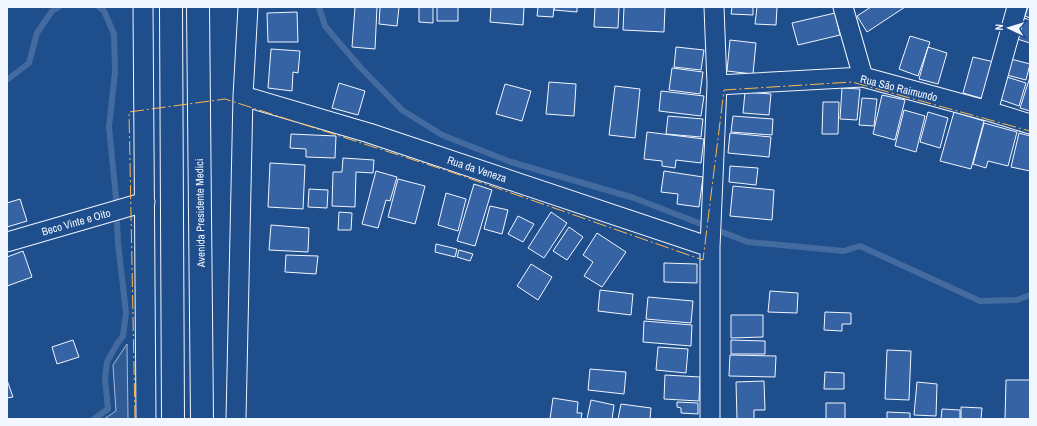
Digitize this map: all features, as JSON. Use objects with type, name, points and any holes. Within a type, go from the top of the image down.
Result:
[{"type":"main road","points":[[171,7],[173,419]]},
{"type":"main road","name":"Avenida Presidente Medici","points":[[198,7],[202,419]]},
{"type":"street","points":[[143,7],[146,419]]},
{"type":"street","points":[[236,419],[243,96],[248,7]]},
{"type":"street","points":[[710,419],[710,245],[717,85],[714,7]]},
{"type":"street","points":[[843,7],[863,77]]},
{"type":"street","points":[[988,111],[1017,7]]},
{"type":"street","name":"Rua São Raimundo","points":[[717,85],[863,77],[1030,124]]},
{"type":"street","name":"Rua da Veneza","points":[[243,96],[369,134],[710,245]]},
{"type":"street","name":"Beco Vinte e Oito","points":[[7,242],[145,202]]},
{"type":"shaded area","points":[[127,344],[128,419],[104,419],[116,411],[113,365]]},
{"type":"building","points":[[355,7],[377,7],[375,49],[352,47]]},
{"type":"building","points":[[380,7],[399,7],[397,26],[379,24]]},
{"type":"building","points":[[419,7],[433,7],[433,23],[419,22]]},
{"type":"building","points":[[437,7],[458,7],[458,21],[437,21]]},
{"type":"building","points":[[491,7],[524,7],[523,25],[490,22]]},
{"type":"building","points":[[538,7],[554,7],[553,17],[537,16]]},
{"type":"building","points":[[555,7],[577,7],[577,12],[554,10]]},
{"type":"building","points":[[595,7],[619,7],[618,28],[594,27]]},
{"type":"building","points":[[624,7],[665,7],[664,32],[623,30]]},
{"type":"building","points":[[732,7],[753,7],[753,15],[731,14]]},
{"type":"building","points":[[757,7],[777,7],[776,25],[755,24]]},
{"type":"building","points":[[871,7],[905,7],[867,32],[857,16]]},
{"type":"building","points":[[1028,7],[1030,7],[1030,18],[1025,16]]},
{"type":"building","points":[[297,12],[298,42],[268,42],[267,13]]},
{"type":"building","points":[[835,13],[840,35],[798,45],[792,23]]},
{"type":"building","points":[[1021,17],[1030,20],[1030,43],[1014,38]]},
{"type":"building","points":[[910,36],[930,42],[918,76],[899,69]]},
{"type":"building","points":[[730,40],[756,43],[753,74],[727,71]]},
{"type":"building","points":[[676,47],[704,50],[701,70],[674,67]]},
{"type":"building","points":[[928,47],[947,53],[938,84],[919,79]]},
{"type":"building","points":[[271,49],[300,51],[298,73],[293,72],[292,91],[268,88]]},
{"type":"building","points":[[973,57],[994,62],[984,99],[963,93]]},
{"type":"building","points":[[1007,58],[1030,64],[1026,80],[1003,74]]},
{"type":"building","points":[[672,68],[703,72],[700,94],[669,90]]},
{"type":"building","points":[[1007,77],[1026,83],[1019,106],[999,99]]},
{"type":"building","points":[[1030,77],[1030,111],[1020,108]]},
{"type":"building","points":[[549,82],[576,84],[574,116],[546,114]]},
{"type":"building","points":[[339,83],[365,91],[358,115],[332,108]]},
{"type":"building","points":[[505,84],[531,91],[522,121],[496,114]]},
{"type":"building","points":[[615,86],[640,89],[635,138],[609,135]]},
{"type":"building","points":[[842,88],[860,89],[857,120],[840,119]]},
{"type":"building","points":[[661,91],[704,96],[701,116],[659,111]]},
{"type":"building","points":[[745,92],[771,94],[769,115],[743,113]]},
{"type":"building","points":[[882,95],[905,100],[895,140],[873,134]]},
{"type":"building","points":[[862,98],[877,99],[874,126],[859,125]]},
{"type":"building","points":[[823,102],[839,102],[838,134],[822,134]]},
{"type":"building","points":[[904,110],[925,116],[916,152],[895,146]]},
{"type":"building","points":[[928,112],[948,118],[940,148],[920,142]]},
{"type":"building","points":[[954,112],[984,121],[971,169],[940,161]]},
{"type":"building","points":[[668,116],[703,119],[701,137],[666,134]]},
{"type":"building","points":[[733,116],[773,119],[772,135],[731,132]]},
{"type":"building","points":[[984,123],[1017,132],[1008,166],[988,161],[986,168],[973,164]]},
{"type":"building","points":[[647,132],[704,139],[701,163],[676,160],[675,168],[662,166],[662,161],[644,159]]},
{"type":"building","points":[[730,133],[771,137],[769,157],[728,153]]},
{"type":"building","points":[[1019,133],[1030,136],[1030,171],[1011,167]]},
{"type":"building","points":[[291,134],[336,136],[335,158],[306,157],[306,149],[290,148]]},
{"type":"building","points":[[343,158],[374,160],[373,173],[356,172],[355,207],[332,206],[333,172],[342,172]]},
{"type":"building","points":[[270,163],[305,165],[303,209],[268,207]]},
{"type":"building","points":[[730,166],[758,168],[756,185],[729,182]]},
{"type":"building","points":[[376,171],[397,177],[390,201],[386,200],[378,228],[362,224]]},
{"type":"building","points":[[664,171],[703,177],[699,207],[677,204],[678,194],[661,192]]},
{"type":"building","points":[[398,179],[425,186],[415,224],[388,217]]},
{"type":"building","points":[[474,184],[492,190],[475,246],[457,241]]},
{"type":"building","points":[[733,186],[774,190],[772,220],[730,216]]},
{"type":"building","points":[[309,189],[328,190],[327,208],[308,207]]},
{"type":"building","points":[[446,193],[466,199],[458,231],[438,225]]},
{"type":"building","points":[[20,199],[27,221],[7,227],[7,203]]},
{"type":"building","points":[[490,206],[508,210],[502,234],[484,229]]},
{"type":"building","points":[[339,212],[352,213],[351,230],[338,230]]},
{"type":"building","points":[[551,212],[567,223],[544,258],[528,248]]},
{"type":"building","points":[[518,216],[534,224],[523,242],[508,234]]},
{"type":"building","points":[[271,225],[309,228],[308,252],[269,250]]},
{"type":"building","points":[[569,227],[583,237],[567,260],[553,251]]},
{"type":"building","points":[[597,233],[626,252],[602,287],[584,276],[593,262],[583,255]]},
{"type":"building","points":[[436,244],[457,249],[455,257],[435,252]]},
{"type":"building","points":[[459,250],[473,254],[470,261],[457,257]]},
{"type":"building","points":[[23,251],[32,277],[7,286],[7,257]]},
{"type":"building","points":[[286,255],[318,256],[316,274],[285,272]]},
{"type":"building","points":[[664,263],[697,264],[697,283],[664,282]]},
{"type":"building","points":[[531,264],[552,277],[538,300],[517,286]]},
{"type":"building","points":[[600,290],[633,294],[631,315],[598,311]]},
{"type":"building","points":[[770,291],[798,293],[797,313],[768,312]]},
{"type":"building","points":[[648,297],[693,301],[691,323],[646,319]]},
{"type":"building","points":[[825,312],[851,313],[851,324],[842,324],[842,331],[824,330]]},
{"type":"building","points":[[731,315],[763,315],[763,337],[731,338]]},
{"type":"building","points":[[644,321],[692,325],[691,346],[643,342]]},
{"type":"building","points":[[73,340],[79,357],[57,364],[52,347]]},
{"type":"building","points":[[731,340],[765,341],[765,354],[731,354]]},
{"type":"building","points":[[658,347],[688,349],[686,373],[656,370]]},
{"type":"building","points":[[887,350],[911,351],[909,400],[885,399]]},
{"type":"building","points":[[730,355],[776,356],[775,377],[729,376]]},
{"type":"building","points":[[590,369],[626,372],[624,394],[588,390]]},
{"type":"building","points":[[825,372],[844,373],[844,389],[824,389]]},
{"type":"building","points":[[665,375],[700,377],[699,401],[664,399]]},
{"type":"building","points":[[7,380],[13,397],[7,398]]},
{"type":"building","points":[[1006,380],[1030,380],[1030,419],[1005,419]]},
{"type":"building","points":[[764,381],[765,410],[754,410],[754,419],[737,419],[736,382]]},
{"type":"building","points":[[917,382],[937,384],[936,416],[914,415]]},
{"type":"building","points":[[553,398],[578,402],[577,413],[582,413],[581,419],[550,419]]},
{"type":"building","points":[[591,400],[614,405],[612,419],[587,419]]},
{"type":"building","points":[[677,402],[698,403],[698,414],[681,413],[681,408],[677,407]]},
{"type":"building","points":[[826,403],[845,403],[845,419],[826,419]]},
{"type":"building","points":[[621,404],[651,408],[650,419],[618,419]]},
{"type":"building","points":[[961,407],[982,408],[981,419],[961,419]]},
{"type":"building","points":[[942,409],[960,410],[960,419],[941,419]]},
{"type":"building","points":[[887,412],[910,413],[910,419],[887,419]]},
{"type":"waterway","points":[[7,80],[29,63],[37,33],[52,11],[59,7]]},
{"type":"waterway","points":[[94,419],[108,409],[105,379],[107,362],[123,336],[126,313],[118,243],[116,198],[109,127],[115,72],[114,34],[104,11],[99,7]]},
{"type":"waterway","points":[[319,7],[325,26],[360,67],[402,110],[442,135],[511,162],[634,198],[748,242],[844,251],[860,246],[980,301],[1017,300],[1030,295]]},
{"type":"power","points":[[135,419],[129,112],[225,99],[451,172],[703,260],[724,90],[852,82],[1030,131]]}]
